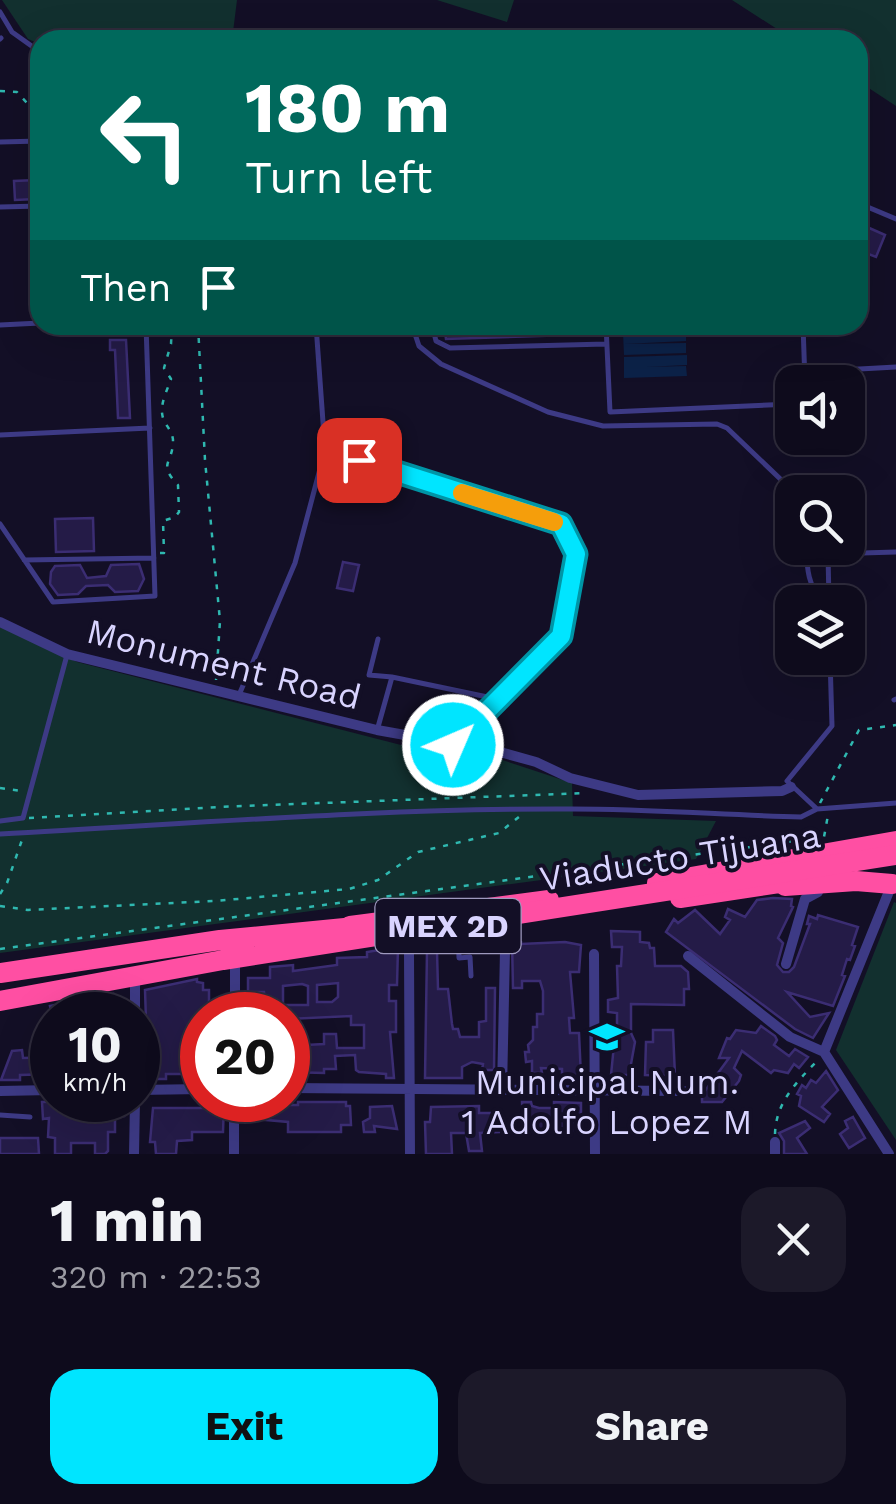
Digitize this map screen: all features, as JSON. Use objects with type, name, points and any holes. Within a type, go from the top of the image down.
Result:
[{"type":"highway","points":[[0,976],[598,893],[896,841]]},
{"type":"highway","points":[[743,890],[896,855]]},
{"type":"highway","name":"Viaducto Tijuana","points":[[0,976],[220,940],[486,914],[896,855]]},
{"type":"highway","name":"Viaducto Tijuana","points":[[0,1000],[224,960],[896,855]]},
{"type":"highway","points":[[0,1000],[235,960],[743,890],[836,881],[890,889]]},
{"type":"street","name":"Monument Road","points":[[0,622],[67,654],[377,730],[500,752],[616,792],[764,792],[790,787]]},
{"type":"street","points":[[786,964],[808,895],[890,889],[824,1052]]},
{"type":"street","points":[[502,1090],[505,950]]},
{"type":"street","points":[[409,953],[410,1154]]},
{"type":"street","points":[[594,954],[594,1154]]},
{"type":"street","points":[[688,956],[790,1037],[824,1052],[888,1154]]},
{"type":"street","points":[[235,960],[235,992]]},
{"type":"street","points":[[135,976],[135,992]]},
{"type":"street","points":[[310,1088],[684,1091]]},
{"type":"street","points":[[0,1091],[30,1090]]},
{"type":"street","points":[[134,1154],[135,1122]]},
{"type":"street","points":[[234,1122],[234,1154]]},
{"type":"lane","points":[[0,12],[12,32],[30,45]]},
{"type":"lane","points":[[0,38],[12,32]]},
{"type":"lane","points":[[0,142],[30,140]]},
{"type":"lane","points":[[0,207],[30,206]]},
{"type":"lane","points":[[868,208],[896,219]]},
{"type":"lane","points":[[0,325],[30,324]]},
{"type":"lane","points":[[0,524],[53,602],[156,596],[146,335]]},
{"type":"lane","points":[[238,698],[294,563],[325,450],[317,335]]},
{"type":"lane","points":[[416,335],[420,346],[442,364],[548,412],[603,426],[702,424],[727,428],[776,475]]},
{"type":"lane","points":[[434,335],[436,341],[450,348],[606,344]]},
{"type":"lane","points":[[606,335],[610,412],[775,405]]},
{"type":"lane","points":[[803,335],[805,365]]},
{"type":"lane","points":[[865,369],[896,367]]},
{"type":"lane","points":[[0,435],[150,428]]},
{"type":"lane","points":[[325,450],[561,524],[576,554],[561,636],[453,745]]},
{"type":"lane","points":[[827,585],[828,554],[896,552]]},
{"type":"lane","points":[[24,560],[154,556]]},
{"type":"lane","points":[[378,639],[369,675],[498,700]]},
{"type":"lane","points":[[23,833],[22,818],[67,654]]},
{"type":"lane","points":[[817,809],[787,781],[832,726],[830,675]]},
{"type":"lane","points":[[377,730],[392,677]]},
{"type":"lane","points":[[0,834],[221,819],[530,809],[801,817],[817,809],[896,803]]},
{"type":"lane","points":[[0,821],[22,818]]},
{"type":"lane","points":[[458,929],[459,958],[470,957],[471,976]]},
{"type":"lane","points":[[0,1115],[30,1116]]},
{"type":"path","points":[[0,91],[17,92],[30,104]]},
{"type":"path","points":[[154,556],[164,553],[163,521],[175,518],[178,512],[178,485],[167,473],[166,462],[172,436],[162,412],[171,379],[164,368],[171,335]]},
{"type":"path","points":[[199,335],[220,621],[214,692]]},
{"type":"path","points":[[817,809],[859,730],[896,725]]},
{"type":"path","points":[[0,788],[29,792]]},
{"type":"path","points":[[22,818],[218,806],[616,792]]},
{"type":"path","points":[[0,949],[824,837],[830,808]]},
{"type":"path","points":[[0,906],[28,910],[215,901],[350,889],[378,880],[418,852],[499,833],[530,809]]},
{"type":"path","points":[[0,894],[22,846],[23,833]]},
{"type":"path","points":[[775,1148],[776,1119],[788,1091],[824,1052]]},
{"type":"green space","points":[[2,0],[237,0],[233,30],[30,30],[28,39]]},
{"type":"green space","points":[[437,0],[514,0],[507,22]]},
{"type":"green space","points":[[732,0],[896,0],[896,106],[868,88],[868,30],[778,30]]},
{"type":"green space","points":[[0,625],[77,662],[401,745],[487,755],[572,783],[573,816],[716,821],[696,859],[0,953]]},
{"type":"green space","points":[[896,903],[896,1140],[836,1050]]},
{"type":"water","points":[[623,335],[686,335],[686,341],[624,344],[686,343],[686,353],[624,355]]},
{"type":"water","points":[[687,355],[687,365],[646,367],[686,366],[687,376],[624,378],[624,357]]},
{"type":"building","points":[[30,180],[30,199],[15,200],[14,181]]},
{"type":"building","points":[[868,227],[885,235],[876,257],[868,254]]},
{"type":"building","points":[[445,335],[569,335],[446,339]]},
{"type":"building","points":[[110,340],[126,340],[130,418],[118,418],[115,350],[110,350]]},
{"type":"building","points":[[93,518],[94,551],[56,552],[55,519]]},
{"type":"building","points":[[343,562],[359,565],[353,591],[337,588]]},
{"type":"building","points":[[139,564],[144,579],[138,591],[115,592],[108,585],[86,586],[78,594],[58,595],[50,584],[55,566],[80,565],[87,578],[106,576],[111,565]]},
{"type":"building","points":[[792,899],[793,907],[778,938],[783,943],[777,965],[783,972],[794,967],[810,924],[809,916],[858,927],[833,1006],[787,992],[810,1017],[829,1013],[813,1038],[795,1029],[666,932],[674,919],[678,923],[695,910],[720,934],[730,920],[725,917],[728,909],[745,917],[757,900]]},
{"type":"building","points":[[611,931],[640,932],[640,942],[654,948],[655,966],[681,966],[688,972],[689,989],[684,989],[684,1005],[631,1004],[631,1033],[635,1042],[629,1075],[611,1075],[614,1045],[609,1045],[609,1030],[617,1030],[617,1013],[608,1012],[608,1000],[618,998],[617,966],[621,966],[622,947],[612,947]]},
{"type":"building","points":[[512,941],[581,945],[579,972],[570,972],[574,1018],[569,1018],[570,1033],[579,1033],[581,1077],[562,1077],[562,1069],[541,1068],[542,1073],[532,1073],[532,1061],[526,1062],[525,1052],[529,1052],[528,1045],[533,1040],[537,1014],[543,1014],[543,991],[540,981],[522,981],[522,988],[513,988]]},
{"type":"building","points":[[398,947],[397,985],[389,985],[389,1001],[396,1001],[396,1032],[390,1032],[394,1078],[359,1072],[355,1055],[335,1056],[336,1069],[310,1073],[310,1045],[324,1044],[324,1034],[336,1034],[337,1048],[364,1048],[364,1025],[351,1025],[351,1016],[310,1018],[308,986],[283,986],[283,992],[248,992],[248,978],[270,978],[270,967],[293,965],[293,971],[337,965],[337,958],[367,957],[367,952]],"holes":[[[338,983],[338,997],[332,1002],[317,1002],[317,985]]]},
{"type":"building","points":[[427,951],[437,951],[438,989],[448,989],[453,1029],[458,1029],[460,1037],[479,1037],[479,1022],[486,1021],[486,988],[495,988],[494,1070],[482,1070],[483,1064],[472,1062],[462,1067],[462,1078],[425,1078]]},
{"type":"building","points":[[197,979],[203,983],[203,990],[209,990],[180,992],[180,1074],[166,1074],[166,1079],[160,1079],[160,992],[145,990]]},
{"type":"building","points":[[761,1026],[775,1036],[774,1045],[789,1056],[795,1049],[808,1057],[799,1068],[794,1064],[788,1073],[771,1073],[742,1051],[734,1068],[741,1075],[739,1081],[722,1102],[702,1102],[702,1095],[729,1058],[719,1058],[727,1038],[736,1030],[756,1033]]},
{"type":"building","points":[[653,1030],[673,1030],[675,1076],[645,1075],[646,1042],[653,1042]]},
{"type":"building","points":[[22,1050],[23,1058],[30,1058],[30,1075],[20,1075],[20,1080],[1,1080],[12,1051]]},
{"type":"building","points":[[826,1071],[838,1090],[822,1107],[830,1114],[824,1122],[799,1106],[801,1096],[797,1094],[802,1085],[806,1088],[811,1080],[816,1083]]},
{"type":"building","points":[[310,1102],[346,1102],[350,1106],[351,1125],[341,1125],[341,1132],[288,1132],[288,1122],[310,1122]]},
{"type":"building","points":[[522,1102],[539,1108],[554,1108],[554,1102],[581,1103],[581,1118],[572,1122],[572,1131],[523,1131]]},
{"type":"building","points":[[392,1106],[397,1129],[374,1126],[375,1132],[364,1132],[363,1122],[370,1118],[370,1107]]},
{"type":"building","points":[[479,1106],[479,1113],[499,1113],[499,1132],[480,1133],[482,1151],[469,1151],[466,1133],[451,1133],[452,1154],[426,1154],[425,1122],[430,1122],[431,1107]]},
{"type":"building","points":[[160,1108],[180,1108],[180,1122],[223,1122],[223,1132],[192,1132],[192,1140],[177,1141],[176,1154],[156,1154],[155,1142],[150,1142],[152,1122],[160,1122]]},
{"type":"building","points":[[853,1117],[865,1138],[849,1148],[840,1134],[848,1128],[845,1121]]},
{"type":"building","points":[[805,1121],[810,1128],[797,1138],[807,1154],[784,1154],[784,1141],[779,1133]]},
{"type":"building","points":[[49,1122],[115,1122],[115,1132],[108,1132],[105,1154],[95,1154],[95,1143],[71,1143],[71,1154],[55,1154],[55,1138],[48,1137]]},
{"type":"building","points":[[0,1138],[38,1138],[39,1154],[0,1154]]},
{"type":"slow traffic","points":[[462,493],[554,522]]},
{"type":"place","name":"Municipal Num. 1 Adolfo Lopez M","points":[[607,1037]]},
{"type":"route","points":[[359,460],[561,524],[576,554],[561,636],[453,745]]}]
